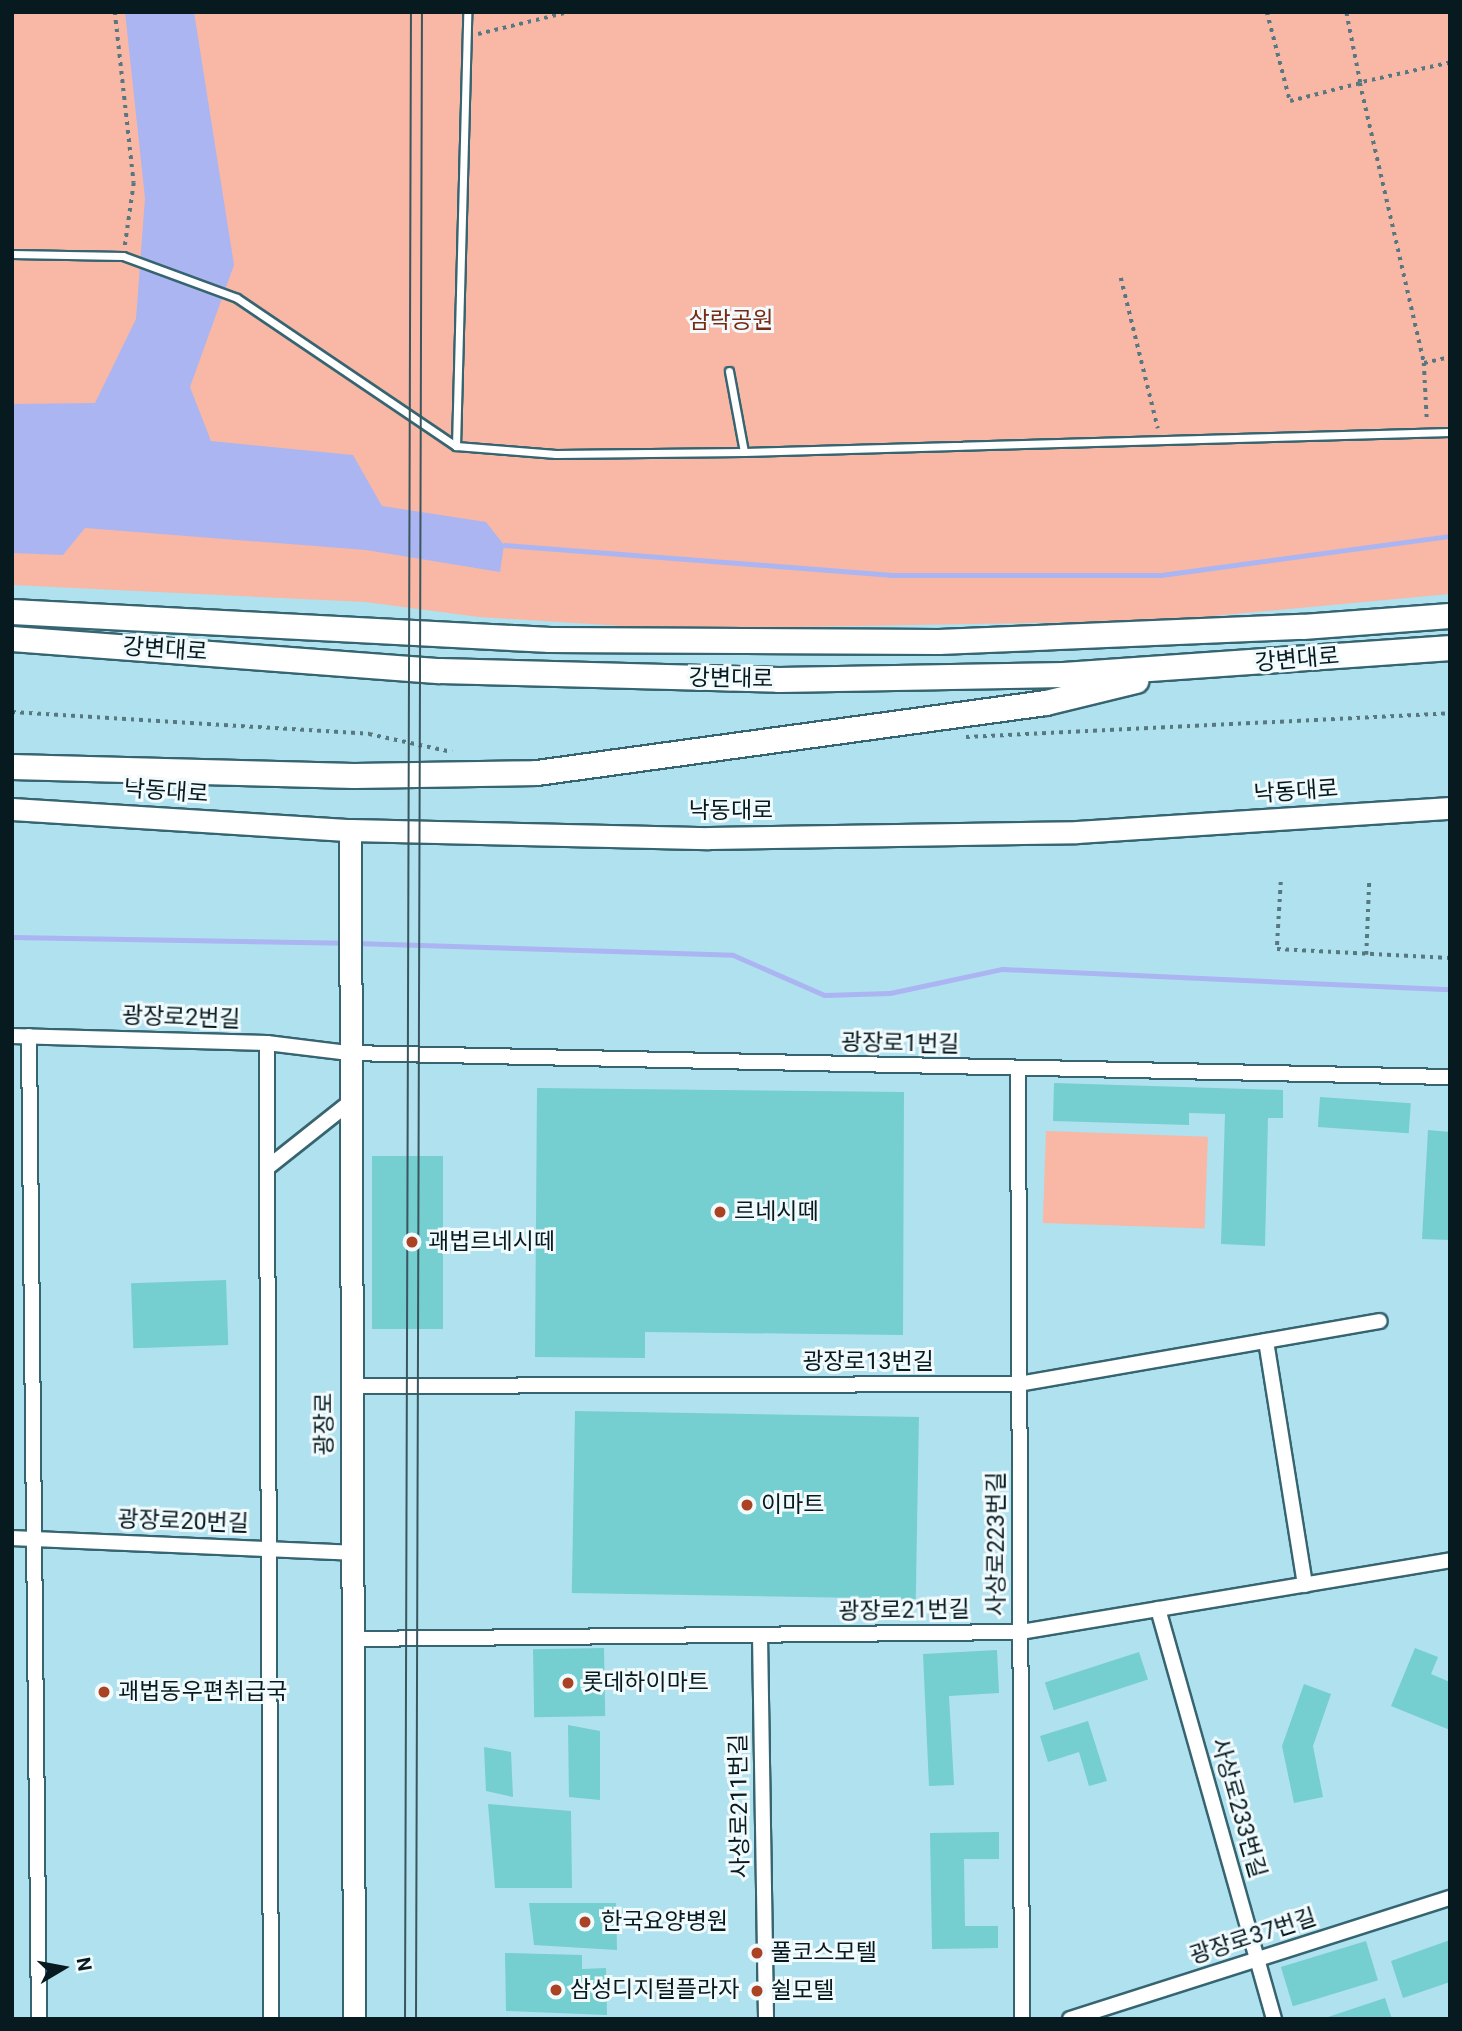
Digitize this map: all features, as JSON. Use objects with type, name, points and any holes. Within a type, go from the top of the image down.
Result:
[{"type":"highway","name":"강변대로","points":[[12,612],[564,640],[979,642],[1303,627],[1450,616]]},
{"type":"highway","points":[[12,767],[354,776],[599,767],[843,728],[1046,704],[1192,666],[1303,627]]},
{"type":"highway","name":"강변대로","points":[[12,639],[440,671],[631,678],[1065,675],[1450,648]]},
{"type":"main road","name":"낙동대로","points":[[12,808],[350,830],[709,838],[1064,832],[1450,808]]},
{"type":"main road","name":"광장로","points":[[350,830],[354,2019]]},
{"type":"street","name":"광장로2번길","points":[[12,1036],[349,1043]]},
{"type":"street","points":[[29,1036],[39,2019]]},
{"type":"street","points":[[267,1043],[271,2019]]},
{"type":"street","name":"광장로1번길","points":[[349,1043],[1018,1069],[1450,1077]]},
{"type":"street","name":"사상로223번길","points":[[1018,1069],[1022,2019]]},
{"type":"street","points":[[267,1168],[349,1102]]},
{"type":"street","name":"광장로13번길","points":[[351,1385],[1019,1384],[1380,1321]]},
{"type":"street","points":[[1266,1340],[1305,1584]]},
{"type":"street","name":"광장로20번길","points":[[12,1538],[351,1553]]},
{"type":"street","name":"광장로21번길","points":[[352,1639],[1020,1632],[1450,1560]]},
{"type":"street","name":"사상로233번길","points":[[1158,1609],[1274,2019]]},
{"type":"street","name":"사상로211번길","points":[[760,1635],[766,2019]]},
{"type":"street","name":"광장로37번길","points":[[1070,2019],[1450,1898]]},
{"type":"lane","points":[[456,446],[467,12]]},
{"type":"lane","points":[[12,254],[123,256],[237,298],[456,446],[556,454],[744,452],[1450,432]]},
{"type":"lane","points":[[729,371],[744,452]]},
{"type":"path","points":[[115,12],[134,183],[123,256]]},
{"type":"path","points":[[466,37],[569,12]]},
{"type":"path","points":[[1267,12],[1290,101],[1450,63]]},
{"type":"path","points":[[1346,12],[1424,363],[1428,432]]},
{"type":"path","points":[[1121,278],[1160,440]]},
{"type":"path","points":[[1424,363],[1450,357]]},
{"type":"path","points":[[1366,955],[1369,879]]},
{"type":"path","points":[[1281,882],[1278,949],[1450,958]]},
{"type":"green space","name":"삼락공원","points":[[12,12],[1450,12],[1450,594],[1158,621],[670,629],[479,617],[365,602],[12,585]]},
{"type":"green space","points":[[1046,1131],[1208,1137],[1205,1229],[1043,1223]]},
{"type":"water","points":[[125,12],[194,12],[234,265],[190,387],[211,441],[353,455],[382,506],[486,522],[504,545],[500,572],[366,550],[85,528],[63,555],[12,553],[12,404],[95,403],[136,319],[145,198]]},
{"type":"building","points":[[1054,1083],[1283,1090],[1283,1118],[1268,1118],[1265,1246],[1221,1244],[1225,1114],[1189,1113],[1189,1125],[1053,1121]]},
{"type":"building","name":"르네시떼","points":[[537,1088],[904,1092],[903,1335],[645,1332],[645,1358],[535,1357]]},
{"type":"building","points":[[1320,1097],[1411,1103],[1409,1133],[1318,1127]]},
{"type":"building","points":[[1428,1130],[1450,1132],[1450,1240],[1422,1239]]},
{"type":"building","points":[[372,1156],[443,1156],[443,1329],[372,1329]]},
{"type":"building","points":[[226,1280],[228,1345],[133,1348],[131,1283]]},
{"type":"building","name":"이마트","points":[[575,1411],[919,1417],[916,1599],[572,1593]]},
{"type":"building","name":"롯데하이마트","points":[[604,1648],[605,1716],[534,1717],[533,1649]]},
{"type":"building","points":[[1415,1648],[1438,1657],[1431,1674],[1450,1682],[1450,1730],[1391,1706]]},
{"type":"building","points":[[997,1650],[999,1693],[949,1696],[954,1785],[929,1786],[923,1654]]},
{"type":"building","points":[[1139,1652],[1148,1680],[1054,1710],[1045,1683]]},
{"type":"building","points":[[1304,1684],[1331,1694],[1313,1746],[1323,1797],[1294,1803],[1282,1746]]},
{"type":"building","points":[[1088,1721],[1107,1781],[1089,1786],[1079,1752],[1048,1762],[1040,1736]]},
{"type":"building","points":[[568,1725],[600,1731],[600,1800],[569,1797]]},
{"type":"building","points":[[484,1747],[511,1752],[513,1797],[486,1791]]},
{"type":"building","points":[[488,1804],[571,1811],[572,1888],[495,1888]]},
{"type":"building","points":[[999,1832],[999,1859],[964,1859],[965,1926],[998,1926],[998,1948],[932,1949],[930,1833]]},
{"type":"building","points":[[529,1903],[616,1903],[617,1950],[534,1945]]},
{"type":"building","points":[[1450,1940],[1450,1982],[1403,1998],[1391,1961]]},
{"type":"building","points":[[1366,1941],[1378,1980],[1293,2006],[1281,1967]]},
{"type":"building","name":"삼성디지털플라자","points":[[505,1953],[582,1955],[582,1969],[606,1968],[607,2015],[506,2011]]},
{"type":"building","points":[[1385,1998],[1392,2019],[1325,2019],[1325,2018]]},
{"type":"waterway","points":[[504,545],[890,575],[1161,575],[1450,536]]},
{"type":"waterway","points":[[12,937],[345,943]]},
{"type":"waterway","points":[[355,943],[733,955],[824,995],[890,993],[1002,969],[1450,989]]},
{"type":"tram line","points":[[405,2019],[411,12]]},
{"type":"tram line","points":[[416,2019],[422,12]]},
{"type":"place","name":"르네시떼","points":[[720,1212]]},
{"type":"place","name":"괘법르네시떼","points":[[412,1242]]},
{"type":"place","name":"이마트","points":[[747,1505]]},
{"type":"place","name":"롯데하이마트","points":[[568,1683]]},
{"type":"place","name":"괘법동우편취급국","points":[[104,1692]]},
{"type":"place","name":"한국요양병원","points":[[585,1922]]},
{"type":"place","name":"풀코스모텔","points":[[757,1953]]},
{"type":"place","name":"삼성디지털플라자","points":[[556,1990]]},
{"type":"place","name":"쉴모텔","points":[[757,1991]]}]
